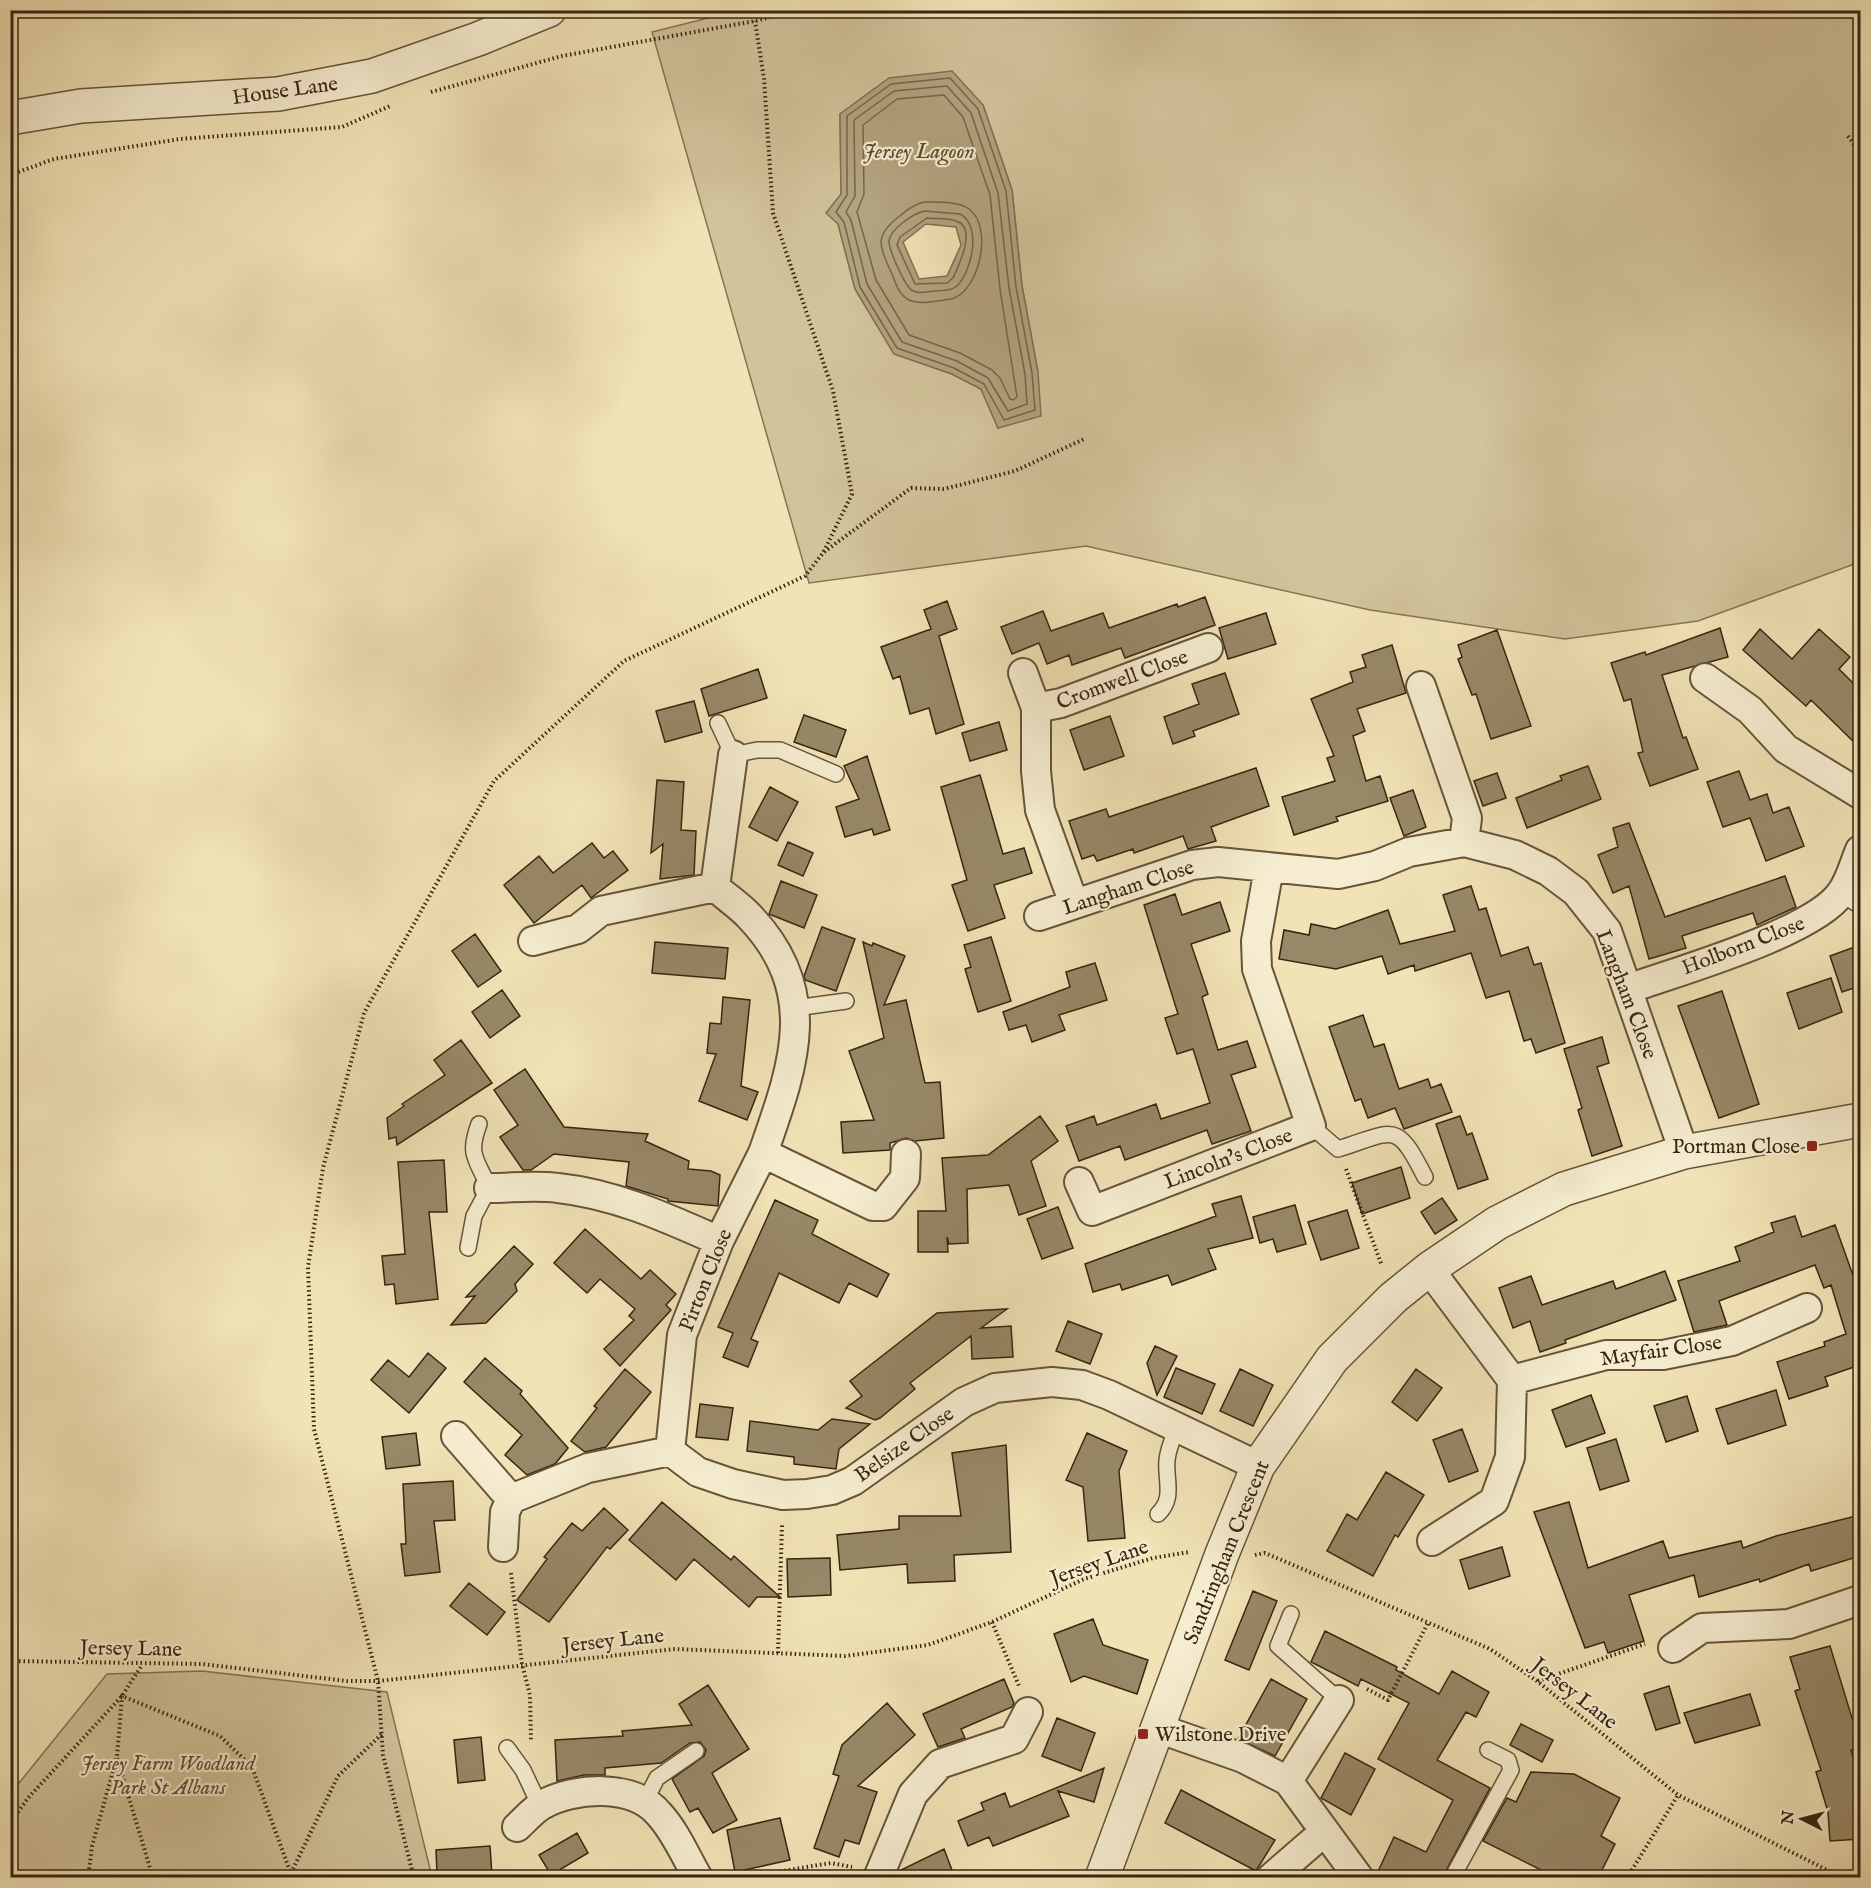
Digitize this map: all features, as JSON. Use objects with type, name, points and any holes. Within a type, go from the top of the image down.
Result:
[{"type":"street","name":"House Lane","points":[[10,118],[81,106],[278,94],[372,76],[478,39],[549,10]]},
{"type":"street","name":"Cromwell Close","points":[[1036,708],[1061,703],[1208,648]]},
{"type":"street","name":"Cromwell Close","points":[[1023,673],[1036,708],[1036,771],[1040,810],[1074,904]]},
{"type":"street","points":[[1704,678],[1750,710],[1786,749],[1860,794]]},
{"type":"street","points":[[1421,686],[1467,818],[1464,842]]},
{"type":"street","points":[[533,941],[578,929],[601,911],[715,887],[733,755]]},
{"type":"street","name":"Langham Close","points":[[1039,916],[1192,864],[1218,862],[1338,874],[1375,866],[1409,852],[1464,842],[1515,855],[1548,871],[1576,892],[1607,931],[1684,1152]]},
{"type":"street","name":"Holborn Close","points":[[1628,989],[1791,930],[1851,899],[1860,850]]},
{"type":"street","name":"Lincoln's Close","points":[[1079,1182],[1092,1211],[1311,1126],[1257,969],[1256,941],[1269,868]]},
{"type":"street","name":"Pirton Close","points":[[670,1451],[682,1335],[719,1241],[763,1153],[790,1072],[796,1045],[795,1008],[784,969],[767,939],[749,916],[715,887]]},
{"type":"street","name":"Sandringham Crescent","points":[[1102,1878],[1258,1466],[1332,1359],[1394,1298],[1428,1269],[1497,1223],[1564,1189],[1684,1152],[1860,1120]]},
{"type":"street","points":[[763,1153],[873,1206],[883,1206],[905,1178],[906,1154]]},
{"type":"street","points":[[489,1188],[556,1187],[600,1194],[650,1211],[719,1241]]},
{"type":"street","points":[[1428,1269],[1512,1380],[1510,1456],[1494,1501],[1432,1541]]},
{"type":"street","name":"Mayfair Close","points":[[1512,1380],[1606,1355],[1663,1354],[1732,1341],[1807,1308]]},
{"type":"street","name":"Belsize Close","points":[[670,1451],[698,1472],[783,1495],[832,1490],[853,1481],[964,1402],[995,1388],[1052,1382],[1082,1385],[1258,1466]]},
{"type":"street","points":[[456,1437],[511,1499]]},
{"type":"street","points":[[503,1547],[505,1512],[511,1499],[588,1468],[670,1451]]},
{"type":"street","points":[[1673,1648],[1702,1628],[1789,1624],[1860,1600]]},
{"type":"street","points":[[1288,1781],[1339,1700]]},
{"type":"street","points":[[878,1876],[913,1794],[940,1764],[1014,1739],[1028,1712]]},
{"type":"street","points":[[1157,1728],[1243,1758],[1288,1781],[1359,1878]]},
{"type":"street","points":[[517,1827],[540,1806],[566,1795],[600,1792],[624,1794],[645,1801],[660,1814],[698,1878]]},
{"type":"street","points":[[1271,1878],[1324,1832]]},
{"type":"lane","points":[[718,723],[733,755],[758,750],[780,750],[836,774]]},
{"type":"lane","points":[[795,1008],[846,1001]]},
{"type":"lane","points":[[468,1248],[474,1216],[489,1188],[473,1155],[472,1143],[479,1124]]},
{"type":"lane","points":[[1311,1126],[1338,1149],[1385,1134],[1399,1136],[1408,1143],[1425,1177]]},
{"type":"lane","points":[[1158,1514],[1167,1506],[1169,1496],[1167,1459],[1177,1427]]},
{"type":"lane","points":[[1291,1614],[1278,1646],[1339,1700]]},
{"type":"lane","points":[[507,1748],[523,1770],[540,1806]]},
{"type":"lane","points":[[1452,1878],[1511,1770],[1508,1760],[1488,1750]]},
{"type":"lane","points":[[645,1801],[657,1778],[696,1751]]},
{"type":"path","points":[[414,1878],[383,1755],[378,1681],[314,1429],[309,1267],[323,1168],[364,1013],[494,781],[624,661],[805,576],[823,553],[852,495],[833,391],[773,213],[764,79],[755,21],[798,10]]},
{"type":"path","points":[[1848,136],[1860,153]]},
{"type":"path","points":[[823,553],[911,488],[944,489],[1015,471],[1084,439]]},
{"type":"path","points":[[1338,1149],[1394,1298]]},
{"type":"path","points":[[778,1653],[783,1495]]},
{"type":"path","points":[[503,1547],[510,1561],[522,1664],[530,1695],[532,1756],[523,1770]]},
{"type":"path","name":"Jersey Lane","points":[[10,1661],[141,1665],[202,1664],[347,1681],[378,1681],[675,1649],[845,1656],[928,1645],[992,1622],[1084,1579],[1153,1558],[1192,1551]]},
{"type":"path","name":"Jersey Lane","points":[[1248,1557],[1265,1553],[1490,1650],[1538,1681],[1678,1794],[1843,1878]]},
{"type":"path","points":[[992,1622],[1028,1712]]},
{"type":"path","points":[[1339,1700],[1365,1688],[1388,1700],[1428,1623]]},
{"type":"path","points":[[1538,1681],[1653,1641],[1673,1648]]},
{"type":"path","points":[[10,1823],[28,1798],[122,1696],[141,1665]]},
{"type":"path","points":[[88,1878],[92,1846],[117,1757],[122,1696]]},
{"type":"path","points":[[122,1696],[220,1736],[252,1767],[290,1876]]},
{"type":"path","points":[[290,1876],[338,1776],[382,1734]]},
{"type":"path","points":[[117,1757],[153,1878]]},
{"type":"path","points":[[1627,1878],[1678,1794]]},
{"type":"path","points":[[740,1878],[831,1863],[878,1876]]},
{"type":"green space","points":[[740,10],[1860,11],[1860,562],[1698,621],[1565,639],[1370,610],[1086,546],[809,583],[652,32]],"holes":[[[983,105],[1012,190],[1022,286],[1038,372],[998,428],[981,389],[952,374],[894,354],[855,289],[838,224],[841,194],[840,114]]]},
{"type":"green space","name":"Jersey Farm Woodland Park St Albans","points":[[202,1671],[387,1692],[432,1877],[11,1877],[11,1793],[107,1674]]},
{"type":"water","name":"Jersey Lagoon","points":[[952,71],[983,105],[1012,190],[1022,286],[1038,372],[1041,416],[998,428],[981,389],[952,374],[894,354],[855,289],[838,224],[826,213],[841,194],[840,114],[889,78]],"holes":[[[926,224],[956,227],[961,245],[947,276],[919,279],[903,242]]]},
{"type":"building","points":[[1205,597],[1215,625],[1125,658],[1121,648],[1072,665],[1069,655],[1047,664],[1039,643],[1012,654],[1001,627],[1043,611],[1051,631],[1103,613],[1109,628],[1177,604],[1178,607]]},
{"type":"building","points":[[947,601],[957,629],[939,636],[964,724],[936,734],[929,708],[910,714],[900,676],[893,679],[881,647],[931,629],[924,610]]},
{"type":"building","points":[[1266,613],[1276,644],[1228,659],[1219,628]]},
{"type":"building","points":[[1720,628],[1728,657],[1662,675],[1683,738],[1686,737],[1698,769],[1650,786],[1638,753],[1643,752],[1631,699],[1624,701],[1611,663],[1645,652],[1646,655]]},
{"type":"building","points":[[1760,629],[1792,659],[1819,629],[1850,657],[1839,669],[1860,690],[1860,748],[1811,700],[1806,706],[1743,650]]},
{"type":"building","points":[[1497,630],[1531,726],[1491,739],[1476,694],[1472,695],[1458,659],[1462,657],[1458,645]]},
{"type":"building","points":[[1392,645],[1406,693],[1357,709],[1365,731],[1353,736],[1366,781],[1380,776],[1388,801],[1336,817],[1338,821],[1294,835],[1282,797],[1335,781],[1327,758],[1334,756],[1311,699],[1353,682],[1350,672],[1366,667],[1362,655]]},
{"type":"building","points":[[758,669],[767,698],[709,716],[701,689]]},
{"type":"building","points":[[1225,673],[1239,714],[1193,731],[1195,736],[1173,744],[1164,717],[1199,704],[1192,684]]},
{"type":"building","points":[[694,701],[702,732],[665,742],[656,711]]},
{"type":"building","points":[[804,715],[846,730],[836,757],[794,742]]},
{"type":"building","points":[[1110,716],[1124,756],[1084,770],[1070,730]]},
{"type":"building","points":[[999,722],[1007,750],[970,761],[962,733]]},
{"type":"building","points":[[867,756],[890,830],[874,835],[872,829],[845,837],[836,807],[859,799],[844,766]]},
{"type":"building","points":[[1588,766],[1601,799],[1527,828],[1516,798],[1562,780],[1560,776]]},
{"type":"building","points":[[1256,768],[1269,806],[1211,827],[1216,841],[1188,849],[1183,836],[1134,853],[1133,849],[1097,861],[1094,855],[1082,859],[1069,821],[1106,809],[1109,817]]},
{"type":"building","points":[[1739,771],[1750,800],[1767,794],[1773,813],[1789,807],[1804,846],[1766,861],[1750,818],[1723,827],[1707,782]]},
{"type":"building","points":[[1497,773],[1506,798],[1483,806],[1474,781]]},
{"type":"building","points":[[980,775],[1003,854],[1024,848],[1032,873],[994,885],[1005,918],[968,931],[952,885],[967,880],[941,787]]},
{"type":"building","points":[[657,780],[684,782],[681,830],[696,831],[694,875],[660,879],[663,844],[651,853]]},
{"type":"building","points":[[770,787],[798,802],[777,841],[749,827]]},
{"type":"building","points":[[1413,790],[1426,827],[1404,836],[1390,798]]},
{"type":"building","points":[[1629,823],[1665,917],[1785,876],[1796,907],[1757,925],[1753,913],[1682,936],[1686,948],[1649,959],[1629,886],[1613,893],[1598,855],[1618,847],[1613,828]]},
{"type":"building","points":[[788,842],[813,853],[803,876],[778,865]]},
{"type":"building","points":[[592,843],[604,858],[613,851],[628,870],[591,898],[582,885],[534,923],[504,885],[539,856],[553,873]]},
{"type":"building","points":[[781,881],[817,895],[804,928],[769,914]]},
{"type":"building","points":[[1471,886],[1479,910],[1486,908],[1501,956],[1528,947],[1534,965],[1541,963],[1565,1043],[1536,1053],[1531,1039],[1524,1041],[1509,991],[1486,998],[1471,953],[1415,971],[1414,965],[1388,974],[1382,956],[1336,969],[1279,959],[1284,930],[1309,935],[1311,924],[1335,929],[1388,910],[1400,944],[1455,931],[1443,895]]},
{"type":"building","points":[[1175,894],[1182,915],[1220,902],[1230,931],[1191,944],[1208,994],[1202,997],[1218,1050],[1247,1041],[1256,1067],[1231,1075],[1251,1131],[1212,1144],[1207,1130],[1125,1160],[1120,1146],[1079,1161],[1066,1126],[1094,1116],[1097,1125],[1156,1104],[1161,1119],[1210,1103],[1193,1049],[1177,1054],[1165,1018],[1178,1014],[1144,905]]},
{"type":"building","points":[[822,927],[855,939],[836,991],[805,980],[804,976]]},
{"type":"building","points":[[475,934],[501,971],[478,987],[452,951]]},
{"type":"building","points":[[991,937],[1011,1001],[978,1012],[965,969],[971,967],[964,945]]},
{"type":"building","points":[[655,942],[728,948],[725,979],[652,973]]},
{"type":"building","points":[[863,942],[872,946],[873,943],[905,956],[884,1005],[906,1000],[925,1083],[940,1082],[944,1138],[915,1141],[906,1138],[890,1143],[890,1150],[843,1153],[841,1122],[874,1120],[849,1051],[884,1038]]},
{"type":"building","points":[[1860,945],[1860,986],[1842,992],[1830,956]]},
{"type":"building","points":[[1095,963],[1107,1000],[1059,1015],[1065,1030],[1032,1042],[1026,1025],[1009,1030],[1003,1012],[1070,987],[1066,972]]},
{"type":"building","points":[[1831,978],[1842,1012],[1799,1029],[1787,993]]},
{"type":"building","points":[[502,990],[520,1016],[490,1038],[472,1012]]},
{"type":"building","points":[[1722,991],[1759,1104],[1719,1118],[1678,1006]]},
{"type":"building","points":[[723,997],[750,1000],[741,1086],[758,1092],[747,1120],[699,1101],[716,1054],[707,1053],[710,1023],[721,1024]]},
{"type":"building","points":[[1363,1015],[1374,1047],[1384,1044],[1399,1089],[1428,1079],[1431,1088],[1441,1084],[1452,1112],[1404,1129],[1395,1108],[1368,1118],[1361,1099],[1355,1101],[1329,1027]]},
{"type":"building","points":[[1602,1037],[1609,1063],[1597,1067],[1622,1146],[1592,1156],[1578,1110],[1582,1108],[1564,1049]]},
{"type":"building","points":[[461,1040],[492,1083],[397,1145],[396,1137],[389,1139],[387,1118],[404,1106],[402,1104],[445,1075],[434,1060]]},
{"type":"building","points":[[525,1069],[564,1127],[648,1134],[645,1141],[689,1161],[688,1169],[711,1171],[720,1175],[718,1206],[668,1201],[668,1199],[626,1186],[629,1162],[554,1154],[531,1170],[523,1170],[500,1137],[518,1125],[494,1090]]},
{"type":"building","points":[[1040,1116],[1058,1141],[1031,1161],[1046,1206],[1019,1215],[1009,1185],[967,1189],[968,1243],[949,1244],[947,1237],[948,1252],[918,1252],[918,1211],[946,1211],[942,1158],[988,1155]]},
{"type":"building","points":[[1460,1116],[1467,1135],[1472,1133],[1488,1179],[1458,1189],[1436,1124]]},
{"type":"building","points":[[444,1160],[447,1212],[429,1212],[438,1299],[396,1304],[394,1284],[385,1285],[382,1256],[405,1254],[398,1162]]},
{"type":"building","points":[[1401,1167],[1410,1198],[1362,1214],[1352,1183]]},
{"type":"building","points":[[1241,1196],[1253,1238],[1208,1249],[1216,1269],[1172,1285],[1168,1275],[1122,1290],[1120,1284],[1093,1292],[1085,1264],[1216,1216],[1212,1204]]},
{"type":"building","points":[[1442,1198],[1457,1220],[1435,1234],[1421,1212]]},
{"type":"building","points":[[775,1200],[818,1220],[812,1234],[889,1274],[877,1297],[849,1283],[839,1303],[779,1273],[751,1339],[758,1342],[748,1367],[723,1357],[733,1333],[718,1327]]},
{"type":"building","points":[[1295,1205],[1306,1244],[1277,1252],[1273,1239],[1260,1243],[1253,1217]]},
{"type":"building","points":[[1058,1207],[1073,1248],[1042,1259],[1027,1219]]},
{"type":"building","points":[[1347,1210],[1359,1248],[1321,1260],[1308,1222]]},
{"type":"building","points":[[1795,1216],[1802,1237],[1835,1225],[1860,1295],[1860,1365],[1825,1377],[1828,1386],[1789,1399],[1777,1362],[1825,1346],[1824,1342],[1846,1334],[1831,1285],[1824,1288],[1815,1265],[1719,1301],[1727,1325],[1694,1332],[1678,1281],[1740,1261],[1735,1247],[1774,1232],[1771,1223]]},
{"type":"building","points":[[585,1229],[641,1279],[650,1270],[676,1294],[666,1305],[671,1310],[620,1366],[604,1349],[634,1320],[629,1316],[635,1309],[600,1279],[587,1293],[554,1263]]},
{"type":"building","points":[[514,1246],[533,1264],[515,1284],[517,1291],[486,1323],[451,1325],[475,1296],[466,1297]]},
{"type":"building","points":[[1665,1271],[1676,1300],[1565,1340],[1566,1343],[1540,1352],[1530,1321],[1513,1328],[1499,1288],[1531,1276],[1542,1305],[1613,1281],[1616,1289]]},
{"type":"building","points":[[1007,1309],[981,1328],[1011,1326],[1013,1357],[972,1359],[971,1336],[910,1383],[915,1389],[880,1418],[875,1420],[846,1408],[862,1396],[850,1381],[937,1313]]},
{"type":"building","points":[[1068,1321],[1102,1334],[1090,1364],[1056,1351]]},
{"type":"building","points":[[1155,1346],[1177,1356],[1157,1395],[1147,1363]]},
{"type":"building","points":[[428,1353],[446,1368],[409,1413],[371,1380],[388,1360],[409,1377]]},
{"type":"building","points":[[485,1358],[522,1391],[520,1394],[568,1448],[555,1464],[527,1475],[505,1455],[522,1435],[464,1382]]},
{"type":"building","points":[[1176,1368],[1215,1384],[1202,1414],[1164,1397]]},
{"type":"building","points":[[625,1369],[651,1392],[606,1447],[585,1452],[571,1441],[597,1408],[594,1406]]},
{"type":"building","points":[[1240,1369],[1273,1385],[1253,1426],[1220,1411]]},
{"type":"building","points":[[1416,1369],[1442,1388],[1417,1421],[1392,1402]]},
{"type":"building","points":[[1776,1390],[1786,1425],[1728,1444],[1716,1409]]},
{"type":"building","points":[[1591,1395],[1605,1433],[1566,1447],[1552,1410]]},
{"type":"building","points":[[1687,1396],[1698,1431],[1666,1442],[1654,1406]]},
{"type":"building","points":[[700,1404],[733,1408],[728,1440],[696,1437]]},
{"type":"building","points":[[832,1419],[870,1424],[839,1449],[836,1469],[794,1464],[794,1457],[747,1451],[750,1421],[818,1430]]},
{"type":"building","points":[[1462,1429],[1478,1471],[1449,1482],[1433,1440]]},
{"type":"building","points":[[416,1433],[420,1465],[386,1469],[382,1437]]},
{"type":"building","points":[[1087,1433],[1127,1451],[1119,1471],[1125,1538],[1088,1541],[1083,1487],[1066,1480]]},
{"type":"building","points":[[1616,1439],[1629,1481],[1600,1490],[1587,1448]]},
{"type":"building","points":[[1006,1445],[1011,1552],[954,1555],[955,1581],[908,1583],[907,1564],[840,1570],[837,1535],[899,1529],[899,1516],[961,1516],[952,1453]]},
{"type":"building","points":[[1386,1472],[1424,1495],[1398,1537],[1395,1535],[1373,1576],[1327,1551],[1347,1514],[1357,1520]]},
{"type":"building","points":[[453,1481],[455,1520],[434,1521],[440,1572],[405,1576],[401,1544],[406,1544],[403,1484]]},
{"type":"building","points":[[662,1502],[731,1560],[734,1556],[780,1597],[757,1597],[749,1607],[694,1559],[676,1580],[629,1540]]},
{"type":"building","points":[[1569,1502],[1588,1568],[1663,1541],[1669,1558],[1741,1541],[1743,1548],[1776,1536],[1860,1515],[1860,1556],[1811,1571],[1809,1564],[1760,1582],[1759,1579],[1699,1597],[1694,1575],[1629,1595],[1644,1641],[1608,1653],[1604,1642],[1585,1648],[1534,1512]]},
{"type":"building","points":[[604,1508],[628,1530],[610,1549],[607,1547],[549,1622],[517,1600],[547,1559],[544,1557],[572,1523],[582,1531]]},
{"type":"building","points":[[1502,1547],[1510,1576],[1469,1589],[1460,1560]]},
{"type":"building","points":[[830,1558],[831,1595],[788,1597],[787,1559]]},
{"type":"building","points":[[469,1583],[505,1612],[487,1635],[450,1606]]},
{"type":"building","points":[[1253,1591],[1277,1601],[1249,1670],[1225,1660]]},
{"type":"building","points":[[1093,1619],[1103,1645],[1148,1660],[1137,1694],[1084,1676],[1071,1682],[1054,1634]]},
{"type":"building","points":[[1325,1631],[1397,1667],[1396,1670],[1439,1694],[1452,1671],[1489,1692],[1476,1717],[1466,1712],[1437,1760],[1490,1788],[1442,1878],[1375,1878],[1394,1837],[1426,1852],[1453,1800],[1378,1759],[1409,1703],[1361,1679],[1358,1686],[1311,1662]]},
{"type":"building","points":[[1830,1646],[1852,1718],[1860,1715],[1860,1747],[1851,1750],[1860,1782],[1860,1839],[1830,1841],[1828,1812],[1816,1772],[1821,1770],[1795,1691],[1800,1689],[1790,1657]]},
{"type":"building","points":[[1004,1679],[1014,1703],[1012,1707],[961,1729],[965,1738],[938,1747],[923,1714]]},
{"type":"building","points":[[1271,1679],[1307,1699],[1275,1756],[1238,1739]]},
{"type":"building","points":[[708,1685],[749,1749],[712,1773],[737,1820],[713,1833],[698,1808],[690,1812],[672,1779],[704,1756],[706,1750],[700,1742],[690,1743],[661,1763],[605,1768],[605,1775],[584,1775],[557,1781],[555,1740],[623,1736],[622,1731],[692,1725],[679,1704]]},
{"type":"building","points":[[1669,1686],[1680,1723],[1656,1730],[1644,1694]]},
{"type":"building","points":[[1750,1694],[1760,1725],[1695,1743],[1684,1713]]},
{"type":"building","points":[[887,1703],[915,1735],[858,1786],[877,1792],[859,1844],[845,1840],[839,1857],[814,1848],[839,1776],[833,1774],[842,1745]]},
{"type":"building","points":[[1057,1718],[1095,1733],[1081,1771],[1042,1756]]},
{"type":"building","points":[[1521,1724],[1553,1740],[1542,1762],[1510,1745]]},
{"type":"building","points":[[481,1737],[485,1780],[458,1783],[454,1740]]},
{"type":"building","points":[[1345,1753],[1375,1769],[1351,1815],[1321,1798]]},
{"type":"building","points":[[1104,1768],[1094,1802],[1058,1791],[1069,1816],[993,1846],[989,1837],[968,1846],[958,1821],[984,1810],[981,1803],[1005,1793],[1010,1807]]},
{"type":"building","points":[[1531,1772],[1574,1774],[1620,1798],[1601,1836],[1615,1844],[1598,1878],[1557,1878],[1483,1841],[1507,1798],[1516,1802]]},
{"type":"building","points":[[1181,1790],[1275,1840],[1256,1871],[1165,1823]]},
{"type":"building","points":[[780,1818],[790,1860],[735,1872],[727,1830]]},
{"type":"building","points":[[577,1833],[588,1853],[551,1875],[539,1855]]},
{"type":"building","points":[[490,1846],[492,1876],[459,1878],[459,1872],[437,1873],[436,1850]]},
{"type":"building","points":[[944,1849],[955,1878],[896,1878],[899,1871]]},
{"type":"place","name":"Portman Close","points":[[1812,1146]]},
{"type":"place","name":"Wilstone Drive","points":[[1143,1734]]}]
